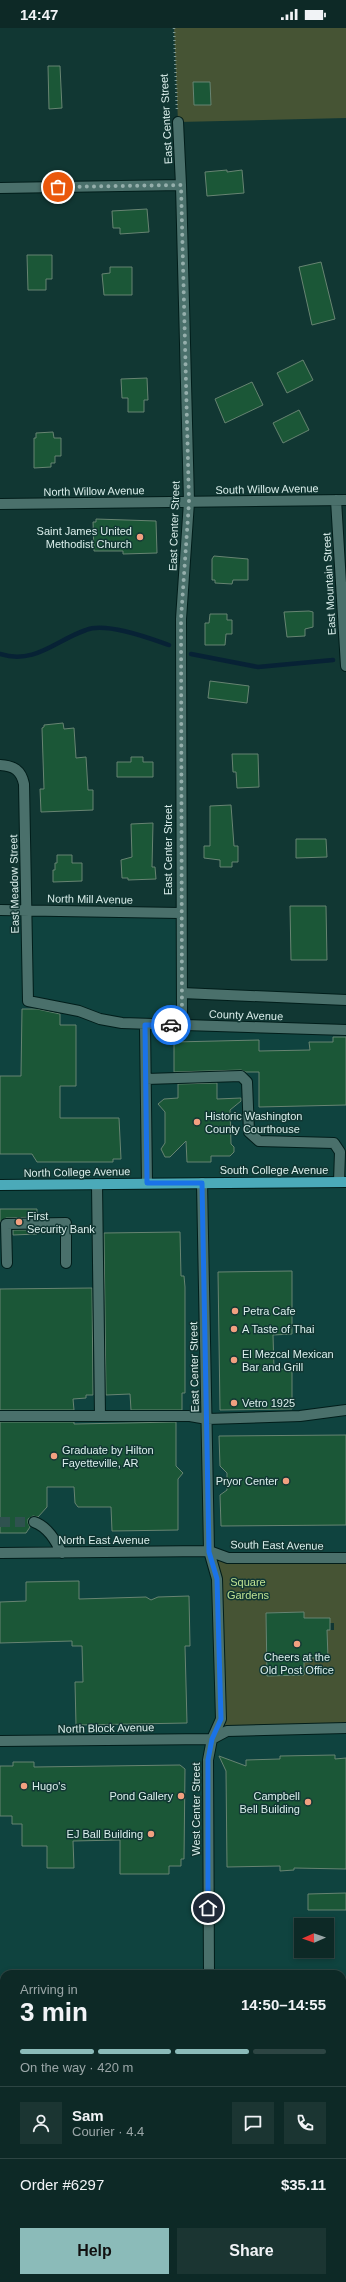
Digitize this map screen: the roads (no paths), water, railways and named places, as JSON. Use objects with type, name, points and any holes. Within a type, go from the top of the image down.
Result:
[{"type":"main road","name":"South College Avenue","points":[[202,1183],[343,1182]]},
{"type":"main road","name":"North College Avenue","points":[[0,1185],[202,1183]]},
{"type":"street","name":"East Center Street","points":[[178,122],[189,502],[181,619],[180,913],[182,1025]]},
{"type":"street","points":[[0,188],[181,185]]},
{"type":"street","name":"South Willow Avenue","points":[[189,502],[341,500]]},
{"type":"street","name":"East Mountain Street","points":[[341,500],[346,666]]},
{"type":"street","name":"North Willow Avenue","points":[[0,504],[189,502]]},
{"type":"street","name":"East Meadow Street","points":[[0,765],[17,769],[22,776],[24,784],[28,1001]]},
{"type":"street","name":"North Mill Avenue","points":[[0,910],[180,913]]},
{"type":"street","points":[[182,993],[346,1000]]},
{"type":"street","name":"County Avenue","points":[[28,1001],[79,1012],[100,1019],[145,1025],[346,1030]]},
{"type":"street","points":[[145,1025],[147,1183]]},
{"type":"street","points":[[146,1079],[241,1076],[247,1082],[249,1132],[259,1141],[334,1143],[340,1152],[343,1182]]},
{"type":"street","name":"East Center Street","points":[[202,1183],[209,1552]]},
{"type":"street","points":[[97,1184],[100,1416]]},
{"type":"street","points":[[6,1263],[6,1224],[66,1223],[66,1263]]},
{"type":"street","points":[[0,1416],[190,1416],[206,1419],[300,1416],[346,1410]]},
{"type":"street","points":[[34,1522],[42,1525],[55,1540],[62,1553]]},
{"type":"street","name":"North East Avenue","points":[[0,1554],[209,1552]]},
{"type":"street","name":"South East Avenue","points":[[209,1552],[228,1558],[346,1558]]},
{"type":"street","name":"West Center Street","points":[[209,1552],[217,1579],[221,1719],[212,1739],[208,1760],[209,1970]]},
{"type":"street","points":[[212,1739],[227,1731],[346,1728]]},
{"type":"street","name":"North Block Avenue","points":[[0,1741],[212,1739]]},
{"type":"waterway","points":[[0,654],[13,657],[35,654],[75,634],[94,628],[116,629],[169,645]]},
{"type":"waterway","points":[[191,654],[258,667],[333,660]]},
{"type":"tunnel","points":[[0,1522],[34,1522]]},
{"type":"place","name":"Saint James United Methodist Church","points":[[140,537]]},
{"type":"place","name":"Historic Washington County Courthouse","points":[[197,1122]]},
{"type":"place","name":"First Security Bank","points":[[19,1222]]},
{"type":"place","name":"Petra Cafe","points":[[235,1311]]},
{"type":"place","name":"A Taste of Thai","points":[[234,1329]]},
{"type":"place","name":"El Mezcal Mexican Bar and Grill","points":[[234,1360]]},
{"type":"place","name":"Vetro 1925","points":[[234,1403]]},
{"type":"place","name":"Graduate by Hilton Fayetteville, AR","points":[[54,1456]]},
{"type":"place","name":"Pryor Center","points":[[286,1481]]},
{"type":"place","name":"Cheers at the Old Post Office","points":[[297,1644]]},
{"type":"place","name":"Hugo's","points":[[24,1786]]},
{"type":"place","name":"Pond Gallery","points":[[181,1796]]},
{"type":"place","name":"Campbell Bell Building","points":[[308,1802]]},
{"type":"place","name":"EJ Ball Building","points":[[151,1834]]},
{"type":"park label","name":"Square Gardens","points":[[248,1588]]}]
